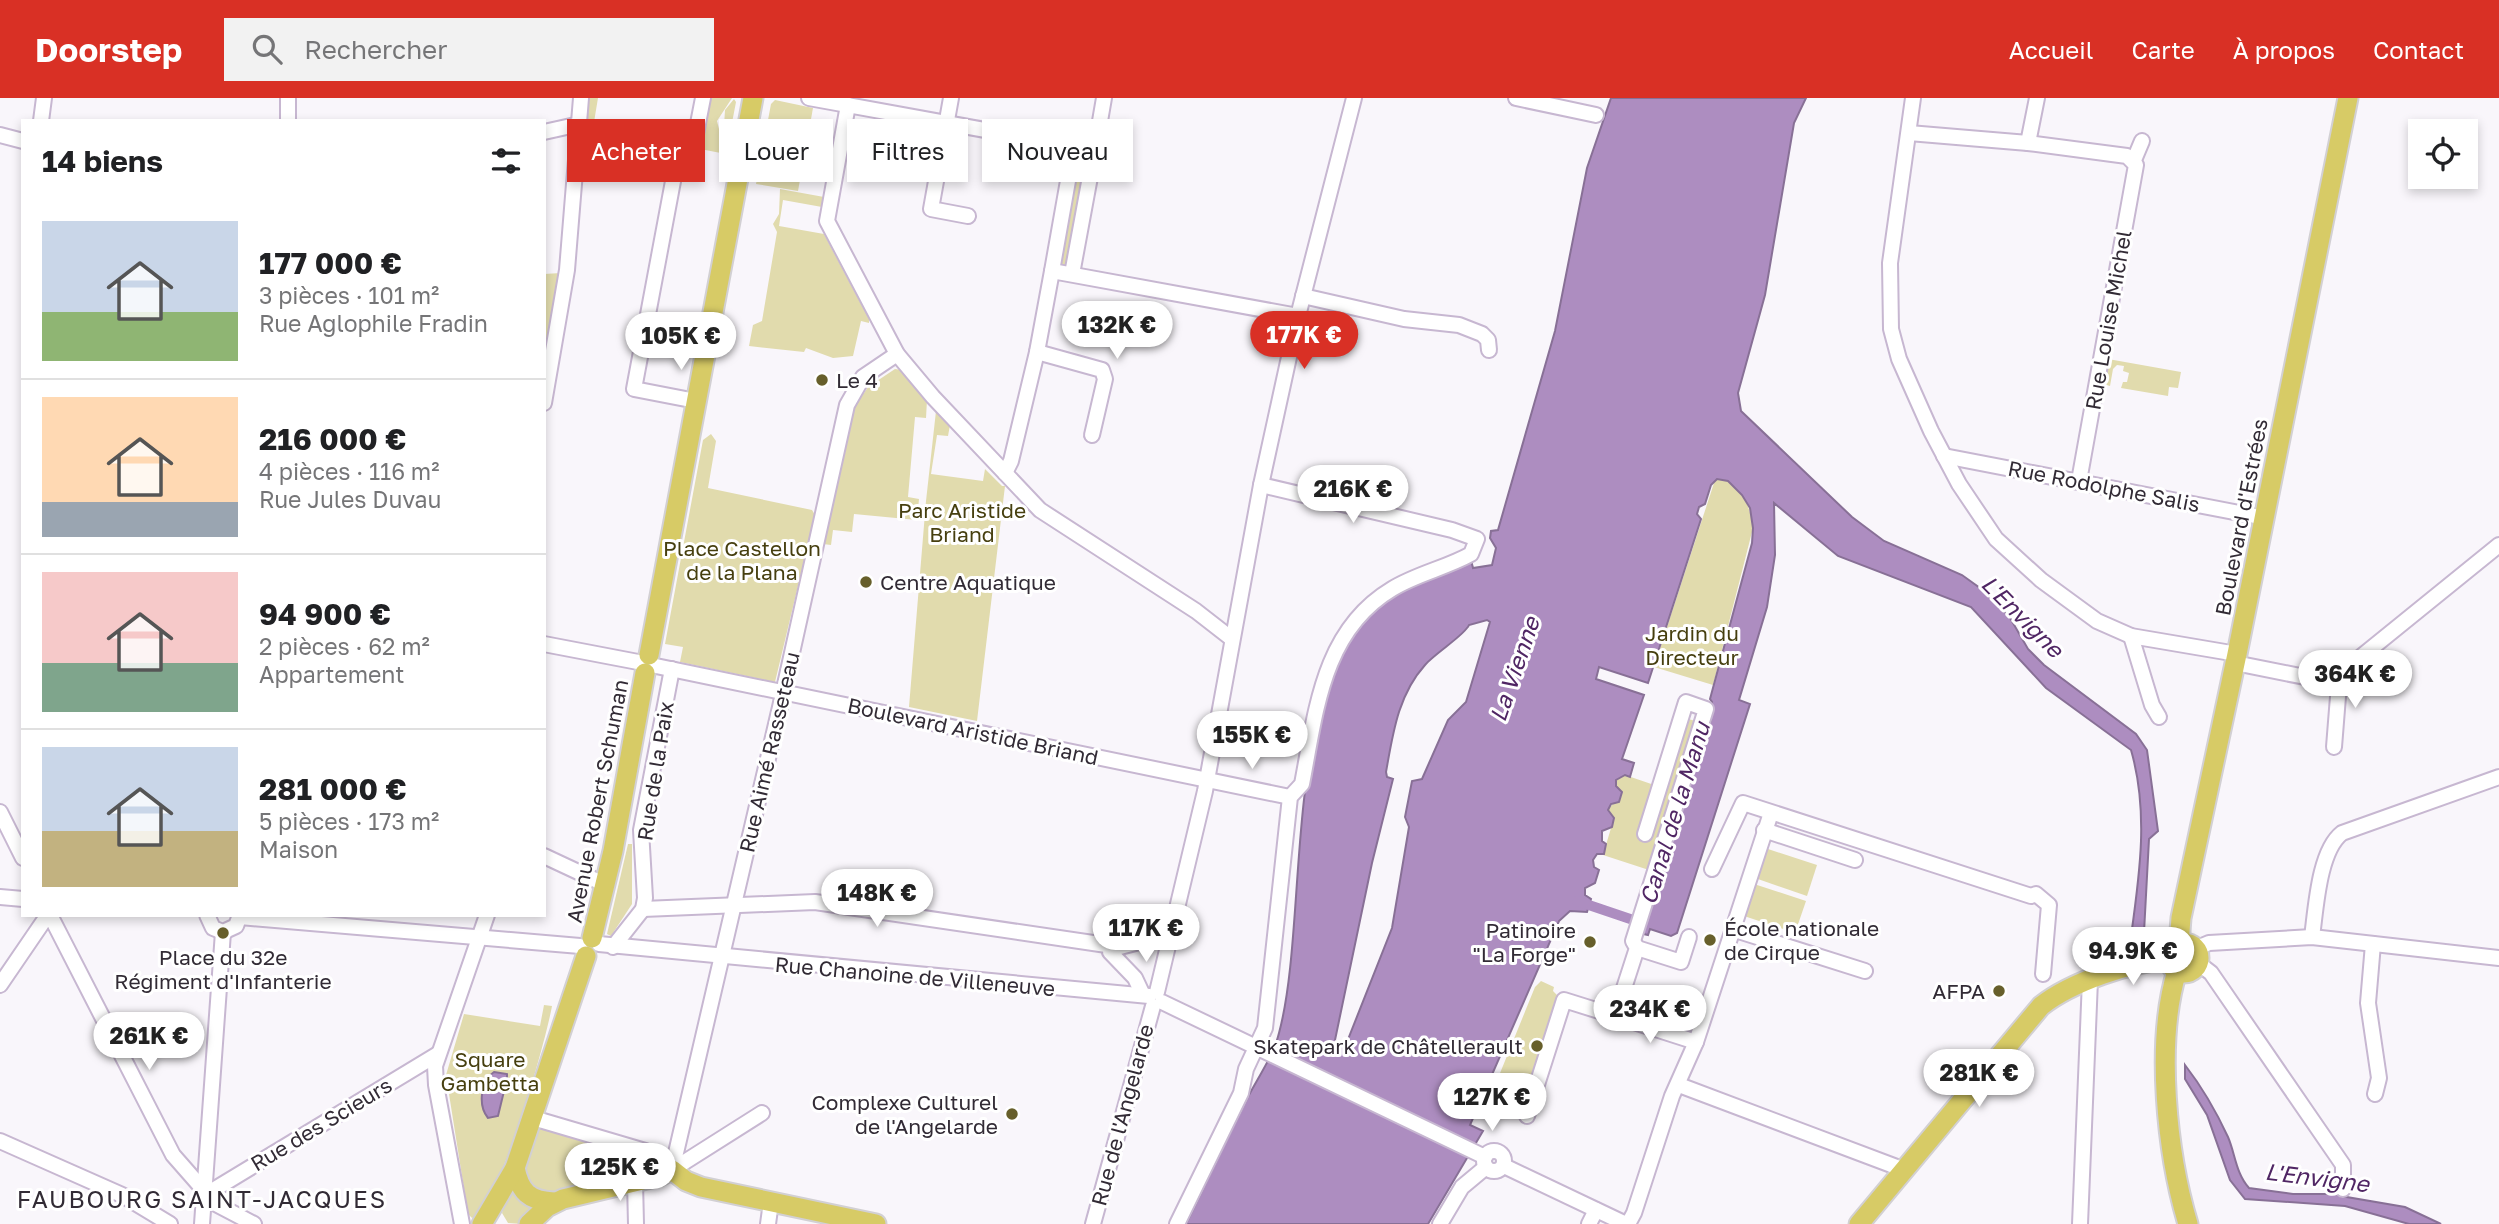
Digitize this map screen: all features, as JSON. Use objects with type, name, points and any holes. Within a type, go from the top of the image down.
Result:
[{"type":"main road","name":"Avenue Robert Schuman","points":[[486,1224],[515,1168],[594,946],[652,665],[696,401],[753,98]]},
{"type":"main road","name":"Boulevard d'Estrées","points":[[2170,1117],[2167,1021],[2184,957],[2181,918],[2236,659],[2348,98]]},
{"type":"main road","points":[[1859,1224],[1902,1169],[2041,1006],[2060,993],[2090,981],[2146,962],[2184,957]]},
{"type":"main road","points":[[2170,1117],[2171,1154],[2188,1224]]},
{"type":"main road","points":[[2170,1117],[2201,1224]]},
{"type":"main road","points":[[515,1168],[520,1186],[527,1195],[554,1202]]},
{"type":"main road","points":[[529,1224],[554,1202],[672,1170],[685,1181],[701,1187],[876,1224]]},
{"type":"main road","name":"Avenue Robert Schuman","points":[[501,1196],[501,1224]]},
{"type":"street","points":[[41,119],[44,98]]},
{"type":"street","points":[[288,98],[288,119]]},
{"type":"street","points":[[580,119],[581,98]]},
{"type":"street","points":[[696,401],[634,389],[680,144],[694,144],[703,98]]},
{"type":"street","points":[[809,98],[920,119]]},
{"type":"street","points":[[947,119],[951,98]]},
{"type":"street","points":[[1100,119],[1104,98]]},
{"type":"street","name":"Rue de l'Angelarde","points":[[1093,1224],[1152,998],[1170,941],[1207,779],[1261,485],[1298,316],[1354,98]]},
{"type":"street","points":[[1516,98],[1596,116]]},
{"type":"street","points":[[1913,98],[1890,263],[1891,330],[1899,359],[1944,456],[1976,514],[1996,539],[2041,580],[2097,621],[2131,636],[2315,680],[2336,677],[2499,545]]},
{"type":"street","points":[[2028,143],[2037,98]]},
{"type":"street","points":[[848,105],[827,221],[898,354],[1040,510],[1196,611],[1232,639]]},
{"type":"street","points":[[546,132],[567,127]]},
{"type":"street","points":[[1909,133],[2028,143],[2127,156],[2134,160]]},
{"type":"street","points":[[0,135],[21,140]]},
{"type":"street","name":"Rue Louise Michel","points":[[2079,481],[2136,167],[2134,160],[2142,141]]},
{"type":"street","points":[[546,393],[563,306],[575,182]]},
{"type":"street","points":[[936,182],[931,209],[968,216]]},
{"type":"street","points":[[1005,473],[1011,461],[1037,352],[1068,182]]},
{"type":"street","points":[[1072,274],[1089,182]]},
{"type":"street","points":[[1052,271],[1298,316]]},
{"type":"street","points":[[1303,296],[1411,320],[1459,326],[1482,334],[1488,340],[1489,350]]},
{"type":"street","points":[[1037,352],[1102,370],[1105,379],[1092,435]]},
{"type":"street","name":"Rue Aimé Rasseteau","points":[[672,1170],[847,405],[863,377],[898,354]]},
{"type":"street","name":"Rue Rodolphe Salis","points":[[1944,456],[2264,518]]},
{"type":"street","points":[[1177,1224],[1241,1093],[1246,1069],[1263,1051],[1290,797],[1302,784],[1321,686],[1335,649],[1362,614],[1392,589],[1471,554],[1477,540],[1452,530],[1261,485]]},
{"type":"street","points":[[2131,636],[2151,705],[2159,717]]},
{"type":"street","name":"Boulevard Aristide Briand","points":[[546,644],[1290,797]]},
{"type":"street","name":"Rue de la Paix","points":[[643,909],[642,830],[652,665]]},
{"type":"street","points":[[2334,747],[2339,684],[2336,677]]},
{"type":"street","points":[[1644,834],[1686,702],[1706,709],[1633,941],[1637,948],[1681,962],[1689,937]]},
{"type":"street","points":[[2312,937],[2326,855],[2333,840],[2342,834],[2499,778]]},
{"type":"street","points":[[1712,869],[1744,803],[2032,896],[2036,894],[2049,905],[2043,974]]},
{"type":"street","points":[[0,812],[21,854]]},
{"type":"street","points":[[1440,1224],[1482,1159],[1489,1152],[1498,1152],[1504,1159],[1503,1166],[1627,1224],[1634,1213],[1672,1096],[1696,1042],[1770,816]]},
{"type":"street","points":[[1763,831],[1855,860]]},
{"type":"street","points":[[546,857],[606,886]]},
{"type":"street","points":[[0,897],[21,899]]},
{"type":"street","points":[[594,946],[643,909],[815,902],[1116,946],[1152,939],[1170,941]]},
{"type":"street","points":[[0,985],[43,922],[50,917]]},
{"type":"street","points":[[52,917],[164,1139],[205,1195],[216,1204],[254,1224]]},
{"type":"street","points":[[207,917],[213,928],[223,932],[236,926],[240,917]]},
{"type":"street","name":"Rue Chanoine de Villeneuve","points":[[251,917],[722,957],[1152,998]]},
{"type":"street","points":[[462,1224],[436,1085],[438,1054],[486,917]]},
{"type":"street","points":[[1732,929],[1865,971]]},
{"type":"street","points":[[202,1224],[223,932]]},
{"type":"street","points":[[2184,957],[2210,943],[2312,937],[2499,958]]},
{"type":"street","points":[[2373,944],[2368,1003],[2379,1078],[2375,1094]]},
{"type":"street","points":[[1116,946],[1111,952],[1152,998],[1482,1159]]},
{"type":"street","points":[[1615,1016],[1637,948]]},
{"type":"street","points":[[2184,957],[2211,973],[2343,1165],[2343,1189]]},
{"type":"street","points":[[2080,1224],[2090,981]]},
{"type":"street","points":[[1527,1116],[1564,1000],[1696,1042]]},
{"type":"street","name":"Rue des Scieurs","points":[[205,1195],[438,1054]]},
{"type":"street","points":[[1679,1085],[1902,1169]]},
{"type":"street","points":[[533,1118],[645,1151],[672,1170],[762,1113]]},
{"type":"street","points":[[0,1141],[122,1195],[170,1224]]},
{"type":"street","points":[[635,1182],[636,1224]]},
{"type":"street","points":[[768,1224],[771,1202]]},
{"type":"street","points":[[1589,1224],[1596,1210]]},
{"type":"green space","points":[[588,98],[598,98],[594,119],[587,119]]},
{"type":"green space","points":[[709,98],[732,98],[717,121],[719,153],[705,150],[705,121]]},
{"type":"green space","points":[[734,99],[736,102],[733,119],[724,119],[725,110]]},
{"type":"green space","points":[[775,100],[813,108],[811,119],[768,119],[771,104]]},
{"type":"green space","points":[[756,182],[800,182],[798,191]]},
{"type":"green space","points":[[1073,182],[1083,182],[1069,268],[1059,267]]},
{"type":"green space","points":[[780,189],[824,197],[822,207],[783,200],[779,226],[824,234],[869,319],[869,323],[861,321],[853,356],[833,358],[806,348],[804,352],[749,346],[753,325],[762,321],[777,232],[773,224],[779,214]]},
{"type":"green space","points":[[561,273],[546,363],[546,274]]},
{"type":"green space","points":[[2108,359],[2181,372],[2178,388],[2169,387],[2168,396],[2121,388],[2123,382],[2127,382],[2129,373],[2123,371],[2124,366],[2117,365],[2113,369],[2110,386],[2103,384]]},
{"type":"green space","points":[[895,369],[902,370],[927,400],[926,418],[915,417],[908,497],[919,499],[917,520],[854,514],[852,532],[833,530],[831,545],[823,544],[854,408],[868,387]]},
{"type":"green space","name":"Parc Aristide Briand","points":[[936,411],[950,425],[948,436],[937,435],[931,474],[983,481],[985,469],[1005,486],[977,721],[909,707]]},
{"type":"green space","name":"Place Castellon de la Plana","points":[[711,434],[716,441],[708,488],[812,510],[815,515],[775,682],[680,662],[683,647],[665,644],[703,440]]},
{"type":"green space","name":"Jardin du Directeur","points":[[1715,480],[1731,483],[1743,495],[1753,528],[1713,685],[1654,667]]},
{"type":"green space","points":[[1685,718],[1699,722],[1652,871],[1603,855],[1614,818],[1608,810],[1622,792],[1616,786],[1616,780],[1625,775],[1663,788]]},
{"type":"green space","points":[[628,844],[632,844],[632,904],[611,936],[607,934]]},
{"type":"green space","points":[[1765,848],[1817,865],[1807,896],[1755,878]]},
{"type":"green space","points":[[1754,884],[1806,901],[1795,933],[1744,916]]},
{"type":"green space","name":"Skatepark de Châtellerault","points":[[1541,981],[1554,987],[1553,991],[1560,998],[1526,1103],[1512,1099],[1513,1095],[1494,1088],[1535,987]]},
{"type":"green space","name":"Square Gambetta","points":[[544,1005],[552,1006],[520,1120],[495,1185],[483,1207],[472,1218],[468,1214],[446,1075],[464,1014],[540,1026]]},
{"type":"green space","name":"Square Gambetta","points":[[536,1127],[648,1159],[646,1171],[536,1195],[520,1172]]},
{"type":"green space","points":[[513,1178],[536,1203],[522,1224],[508,1223],[502,1213]]},
{"type":"water","name":"La Vienne","points":[[1611,98],[1806,98],[1794,123],[1765,295],[1738,393],[1741,411],[1852,517],[1884,541],[1962,575],[1980,588],[2009,616],[2028,649],[2044,665],[2136,734],[2147,750],[2158,831],[2149,839],[2143,951],[2128,958],[2138,880],[2141,828],[2137,776],[2131,750],[2046,688],[1971,607],[1838,556],[1774,503],[1775,555],[1767,607],[1739,700],[1750,704],[1677,933],[1671,936],[1650,929],[1648,935],[1639,933],[1711,720],[1708,718],[1712,702],[1710,699],[1752,543],[1750,508],[1728,481],[1717,479],[1711,485],[1705,504],[1699,507],[1697,514],[1701,519],[1648,683],[1599,667],[1596,679],[1644,695],[1622,759],[1634,763],[1630,777],[1625,775],[1616,780],[1616,786],[1622,792],[1619,802],[1611,804],[1608,810],[1614,818],[1612,827],[1602,831],[1602,841],[1606,844],[1604,854],[1597,854],[1593,860],[1594,867],[1599,870],[1595,883],[1585,888],[1585,895],[1591,899],[1587,912],[1570,911],[1559,921],[1470,1125],[1483,1131],[1428,1224],[1186,1224],[1277,1041],[1288,983],[1304,796],[1314,733],[1330,676],[1355,628],[1392,593],[1471,560],[1473,568],[1492,565],[1496,548],[1490,538],[1491,531],[1498,530],[1555,331],[1587,168]],"holes":[[[1487,620],[1490,622],[1466,702],[1448,720],[1422,779],[1412,781],[1405,817],[1409,827],[1392,928],[1345,1047],[1335,1040],[1372,863],[1393,779],[1387,777],[1386,772],[1398,715],[1408,689],[1430,660],[1469,625]]]},
{"type":"water","points":[[2185,1065],[2219,1118],[2238,1170],[2249,1188],[2293,1194],[2340,1194],[2405,1207],[2441,1224],[2409,1224],[2345,1206],[2245,1199],[2230,1180],[2207,1115],[2185,1079]]},
{"type":"water","points":[[494,1072],[507,1074],[507,1083],[512,1085],[505,1087],[498,1116],[488,1118],[483,1107],[482,1094],[486,1081]]},
{"type":"waterway","points":[[1577,901],[1645,924]]},
{"type":"place","name":"Le 4","points":[[822,380]]},
{"type":"place","name":"Centre Aquatique","points":[[866,582]]},
{"type":"place","name":"Place du 32e Régiment d'Infanterie","points":[[223,933]]},
{"type":"place","name":"École nationale de Cirque","points":[[1710,940]]},
{"type":"place","name":"Patinoire \"La Forge\"","points":[[1590,942]]},
{"type":"place","name":"AFPA","points":[[1999,991]]},
{"type":"place","name":"Skatepark de Châtellerault","points":[[1537,1046]]},
{"type":"place","name":"Complexe Culturel de l'Angelarde","points":[[1012,1114]]},
{"type":"district","name":"FAUBOURG SAINT-JACQUES","points":[[202,1198]]},
{"type":"water label","name":"L'Envigne","points":[[2023,616]]},
{"type":"water label","name":"Canal de la Manu","points":[[1674,813]]},
{"type":"water label","name":"L'Envigne","points":[[2317,1177]]}]
